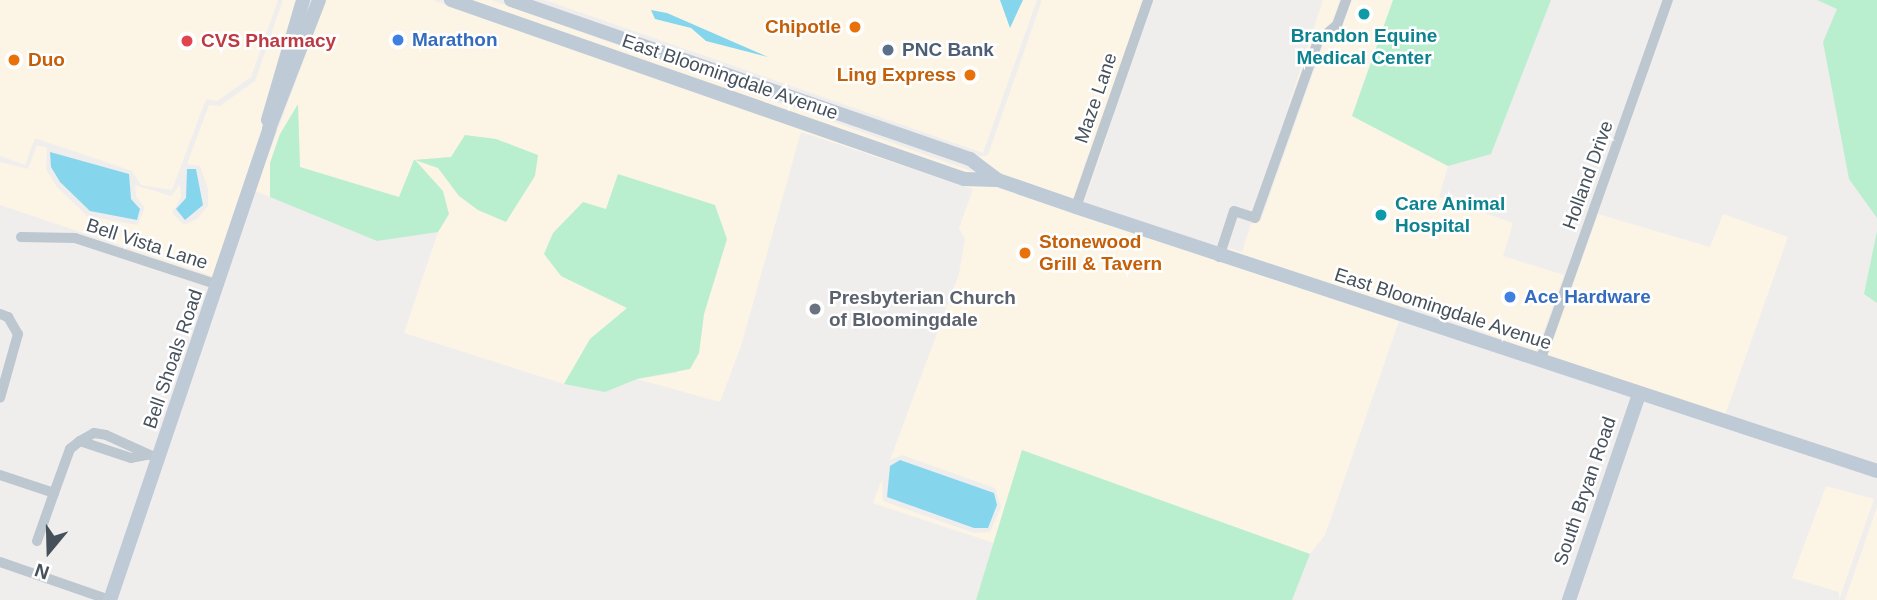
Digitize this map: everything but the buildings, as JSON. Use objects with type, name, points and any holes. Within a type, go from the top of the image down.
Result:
[{"type":"main road","name":"Bell Shoals Road","points":[[269,129],[268,117],[303,0]]},
{"type":"main road","name":"Bell Shoals Road","points":[[110,600],[152,457],[219,285],[269,129],[319,0]]},
{"type":"main road","name":"East Bloomingdale Avenue","points":[[451,0],[964,178],[998,180],[1219,257],[1877,471]]},
{"type":"main road","name":"East Bloomingdale Avenue","points":[[511,0],[970,159],[998,180]]},
{"type":"main road","name":"South Bryan Road","points":[[1569,600],[1639,394]]},
{"type":"street","name":"Maze Lane","points":[[1076,207],[1148,0]]},
{"type":"street","points":[[1219,257],[1234,211],[1255,218],[1318,41],[1337,25],[1346,0]]},
{"type":"street","name":"Holland Drive","points":[[1540,361],[1668,0]]},
{"type":"street","name":"Bell Vista Lane","points":[[21,237],[75,238],[219,285]]},
{"type":"street","points":[[0,314],[8,317],[18,334],[0,398]]},
{"type":"street","points":[[37,541],[70,449],[80,441],[94,433],[137,446],[152,457]]},
{"type":"street","points":[[106,450],[110,437]]},
{"type":"street","points":[[80,441],[131,458],[152,457]]},
{"type":"street","points":[[0,475],[54,493]]},
{"type":"street","points":[[0,562],[110,600]]},
{"type":"shaded area","points":[[0,0],[278,0],[251,77],[217,101],[206,99],[172,190],[141,185],[132,171],[35,138],[25,165],[0,156]]},
{"type":"shaded area","points":[[283,0],[297,0],[262,115],[262,132],[215,277],[0,205],[0,162],[28,169],[37,145],[47,148],[46,169],[56,186],[87,216],[137,225],[145,208],[136,196],[135,185],[171,196],[180,185],[181,197],[172,213],[184,225],[197,219],[208,206],[208,189],[200,166],[187,164],[209,105],[220,106],[255,81]]},
{"type":"shaded area","points":[[326,0],[432,0],[1399,321],[1325,535],[1310,554],[1022,451],[994,543],[873,503],[882,479],[883,501],[974,533],[990,532],[1001,507],[995,488],[902,455],[890,460],[959,274],[965,239],[959,228],[973,189],[801,132],[741,346],[720,402],[637,379],[676,373],[699,353],[704,314],[727,239],[606,209],[561,276],[628,308],[590,339],[564,384],[404,333],[438,232],[449,214],[414,160],[399,198],[300,167],[298,106],[280,134],[270,163],[270,197],[255,191]],"holes":[[[465,135],[478,210],[459,196],[438,168],[416,160],[451,157]]]},
{"type":"shaded area","points":[[472,0],[491,0],[977,173],[965,172]]},
{"type":"shaded area","points":[[545,0],[1037,0],[983,153]]},
{"type":"shaded area","points":[[1042,0],[1150,0],[1085,203],[1099,158],[1088,154],[1073,199],[1000,173],[977,157],[988,155]]},
{"type":"shaded area","points":[[1323,0],[1340,0],[1332,22],[1313,39],[1286,113]]},
{"type":"shaded area","points":[[1352,0],[1393,0],[1352,116],[1448,166],[1439,197],[1513,223],[1503,256],[1564,275],[1536,353],[1406,302],[1403,308],[1227,252],[1229,248],[1242,252],[1251,224],[1261,220],[1323,45],[1342,27]]},
{"type":"shaded area","points":[[1598,214],[1710,247],[1723,214],[1788,237],[1725,415],[1547,357]]},
{"type":"shaded area","points":[[1826,486],[1874,499],[1839,600],[1839,592],[1792,578]]},
{"type":"shaded area","points":[[1877,507],[1877,600],[1845,600]]},
{"type":"green space","points":[[1393,0],[1551,0],[1491,154],[1448,166],[1352,116]]},
{"type":"green space","points":[[1817,0],[1877,0],[1877,218],[1849,179],[1823,42],[1837,9]]},
{"type":"green space","points":[[298,104],[300,167],[399,197],[414,160],[451,157],[465,135],[496,139],[538,155],[535,176],[506,222],[478,210],[459,196],[438,168],[415,160],[443,191],[449,214],[438,232],[377,241],[270,197],[270,163],[280,134]]},
{"type":"green space","points":[[618,174],[715,205],[727,239],[704,314],[699,353],[690,369],[637,379],[605,392],[564,384],[590,339],[627,308],[561,276],[544,254],[553,233],[583,202],[606,209]]},
{"type":"green space","points":[[1877,231],[1877,303],[1864,294]]},
{"type":"green space","points":[[1022,450],[1310,554],[1292,600],[976,600]]},
{"type":"water","points":[[1000,0],[1023,0],[1010,28]]},
{"type":"water","points":[[651,10],[667,13],[768,57],[706,41],[691,28],[655,19]]},
{"type":"water","points":[[50,152],[129,174],[131,199],[140,209],[137,220],[90,211],[60,182],[51,167]]},
{"type":"water","points":[[187,169],[196,169],[203,205],[185,220],[176,209],[186,198]]},
{"type":"water","points":[[900,460],[994,493],[997,505],[988,528],[974,528],[887,497],[890,466]]},
{"type":"place","name":"Brandon Equine Medical Center","points":[[1364,14]]},
{"type":"place","name":"Chipotle","points":[[855,27]]},
{"type":"place","name":"Marathon","points":[[398,40]]},
{"type":"place","name":"CVS Pharmacy","points":[[187,41]]},
{"type":"place","name":"PNC Bank","points":[[888,50]]},
{"type":"place","name":"Duo","points":[[14,60]]},
{"type":"place","name":"Ling Express","points":[[970,75]]},
{"type":"place","name":"Care Animal Hospital","points":[[1381,215]]},
{"type":"place","name":"Stonewood Grill & Tavern","points":[[1025,253]]},
{"type":"place","name":"Ace Hardware","points":[[1510,297]]},
{"type":"place","name":"Presbyterian Church of Bloomingdale","points":[[815,309]]}]
